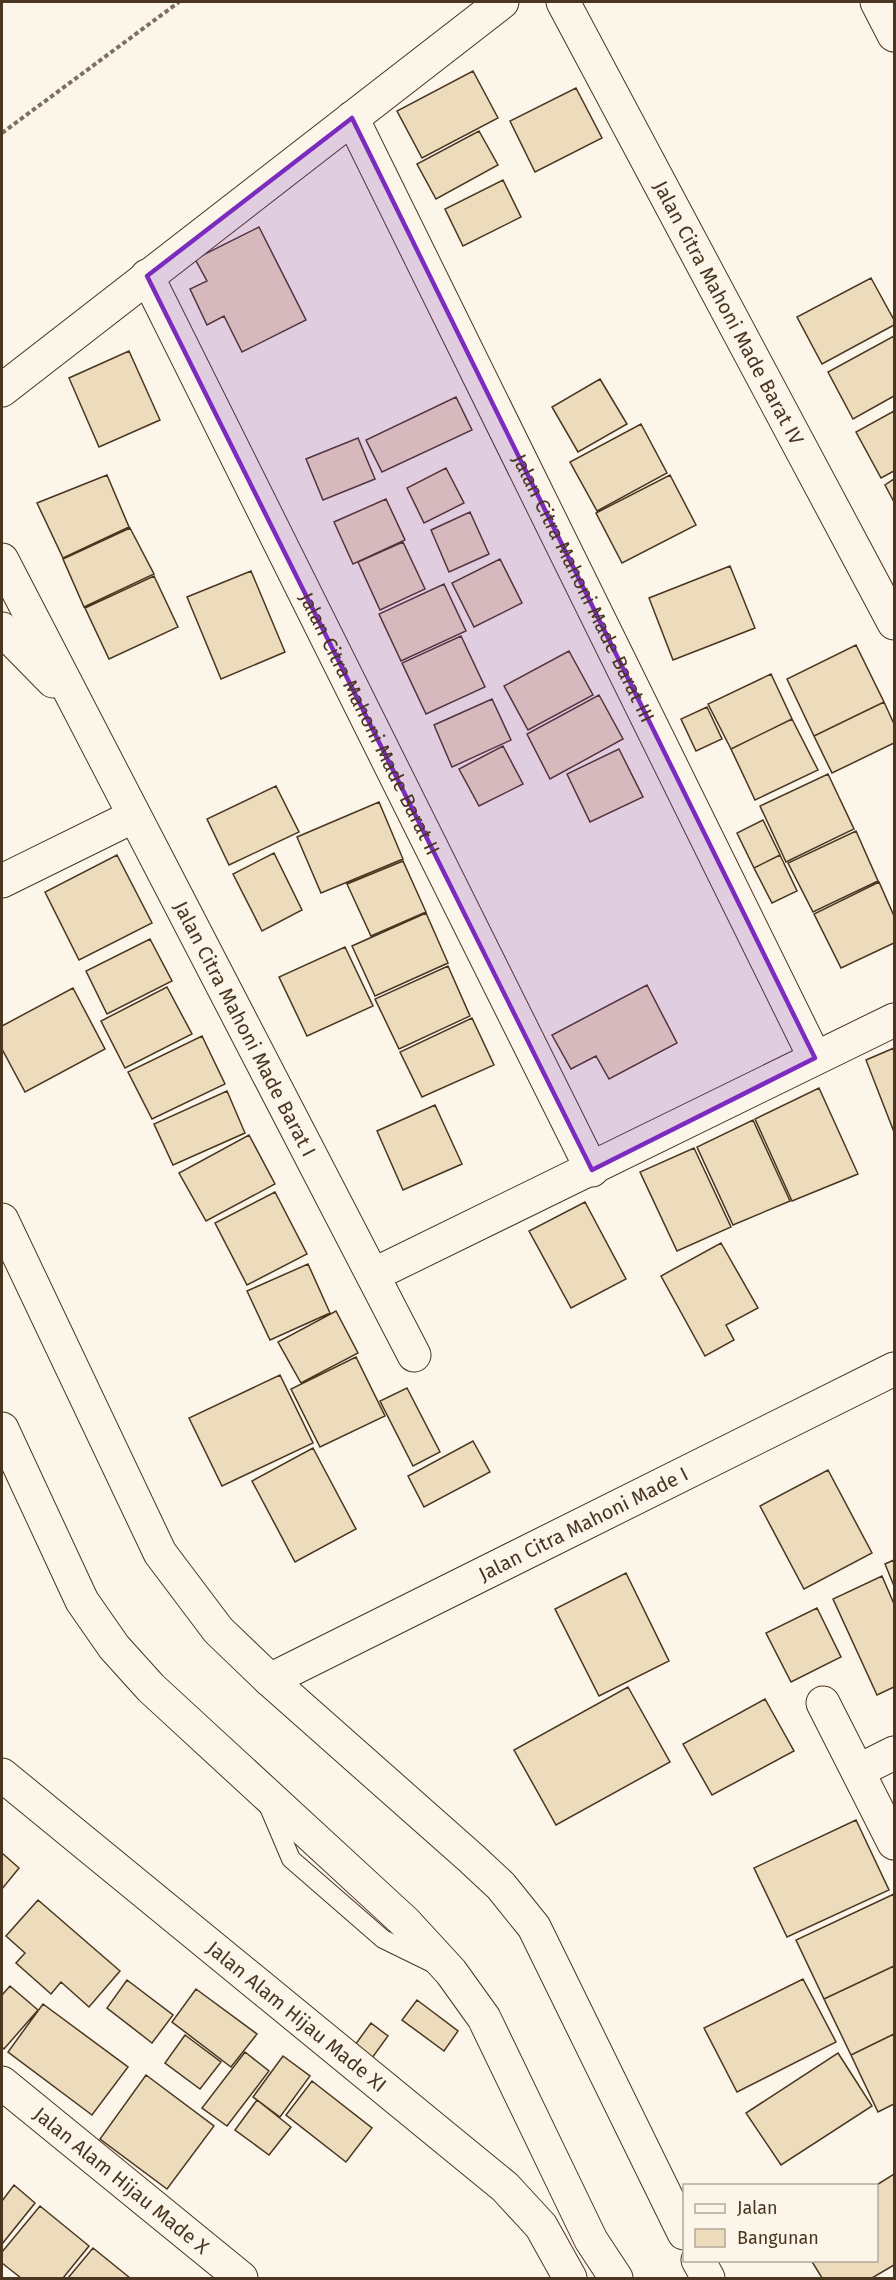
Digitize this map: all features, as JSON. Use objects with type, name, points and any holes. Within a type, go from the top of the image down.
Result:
[{"type":"street","points":[[2,390],[502,2]]},
{"type":"street","name":"Jalan Citra Mahoni Made Barat IV","points":[[562,2],[894,624]]},
{"type":"street","points":[[877,2],[894,35]]},
{"type":"street","name":"Jalan Citra Mahoni Made Barat III","points":[[352,118],[814,1058]]},
{"type":"street","name":"Jalan Citra Mahoni Made Barat II","points":[[147,276],[592,1170]]},
{"type":"street","name":"Jalan Citra Mahoni Made Barat I","points":[[2,560],[414,1355]]},
{"type":"street","name":"Jalan Citra Mahoni Made Barat I","points":[[2,629],[76,704]]},
{"type":"street","points":[[2,881],[134,816]]},
{"type":"street","points":[[373,1275],[592,1170],[894,1020]]},
{"type":"street","points":[[2,1220],[160,1553],[218,1630],[270,1680],[486,1872],[534,1927],[683,2231]]},
{"type":"street","name":"Jalan Citra Mahoni Made I","points":[[270,1680],[894,1368]]},
{"type":"street","points":[[2,1430],[82,1601],[114,1647],[151,1688],[405,1922],[451,1972],[484,2018],[591,2240],[616,2278]]},
{"type":"street","points":[[823,1702],[894,1843]]},
{"type":"street","points":[[858,1771],[894,1753]]},
{"type":"street","name":"Jalan Alam Hijau Made XI","points":[[2,1775],[505,2187],[541,2226],[570,2278]]},
{"type":"street","name":"Jalan Alam Hijau Made X","points":[[2,2083],[241,2278]]},
{"type":"path","points":[[2,133],[179,2]]},
{"type":"highlighted area","points":[[352,118],[815,1058],[592,1170],[147,276]]},
{"type":"building","points":[[473,71],[498,118],[422,158],[397,111]]},
{"type":"building","points":[[576,88],[602,138],[535,172],[510,121]]},
{"type":"building","points":[[479,131],[498,165],[436,199],[417,164]]},
{"type":"building","points":[[503,180],[521,217],[463,246],[445,209]]},
{"type":"building","points":[[259,227],[306,320],[242,352],[224,316],[207,325],[190,289],[207,281],[195,259]]},
{"type":"building","points":[[871,278],[894,320],[894,325],[822,364],[797,317]]},
{"type":"building","points":[[894,336],[894,396],[853,419],[828,372]]},
{"type":"building","points":[[129,351],[160,420],[99,447],[69,378]]},
{"type":"building","points":[[600,379],[627,424],[578,452],[552,407]]},
{"type":"building","points":[[456,397],[472,430],[382,472],[366,440]]},
{"type":"building","points":[[894,411],[894,471],[881,478],[856,432]]},
{"type":"building","points":[[641,424],[667,473],[597,511],[570,462]]},
{"type":"building","points":[[358,438],[375,479],[323,500],[306,459]]},
{"type":"building","points":[[446,468],[464,503],[424,523],[407,488]]},
{"type":"building","points":[[107,475],[129,527],[63,558],[37,503]]},
{"type":"building","points":[[670,475],[696,525],[622,563],[596,513]]},
{"type":"building","points":[[894,479],[894,502],[885,485]]},
{"type":"building","points":[[386,499],[405,540],[353,564],[334,522]]},
{"type":"building","points":[[470,512],[489,554],[449,572],[431,530]]},
{"type":"building","points":[[130,528],[154,574],[84,607],[63,559]]},
{"type":"building","points":[[403,542],[425,589],[380,610],[358,562]]},
{"type":"building","points":[[500,559],[522,603],[474,627],[452,583]]},
{"type":"building","points":[[730,566],[755,628],[673,660],[649,598]]},
{"type":"building","points":[[251,571],[285,652],[221,679],[187,597]]},
{"type":"building","points":[[154,576],[178,627],[109,659],[85,608]]},
{"type":"building","points":[[444,584],[466,631],[401,661],[379,614]]},
{"type":"building","points":[[461,636],[485,687],[426,714],[402,663]]},
{"type":"building","points":[[856,645],[884,702],[814,736],[787,679]]},
{"type":"building","points":[[569,651],[593,695],[528,730],[504,686]]},
{"type":"building","points":[[771,674],[792,719],[731,749],[708,704]]},
{"type":"building","points":[[599,695],[623,739],[550,779],[527,734]]},
{"type":"building","points":[[492,699],[511,740],[452,767],[434,725]]},
{"type":"building","points":[[884,702],[894,724],[894,743],[832,773],[814,736]]},
{"type":"building","points":[[707,707],[722,739],[696,751],[681,719]]},
{"type":"building","points":[[792,719],[818,770],[755,800],[731,749]]},
{"type":"building","points":[[503,746],[523,784],[479,806],[459,769]]},
{"type":"building","points":[[619,749],[643,797],[590,822],[567,774]]},
{"type":"building","points":[[828,774],[854,829],[786,862],[760,806]]},
{"type":"building","points":[[276,786],[299,832],[229,865],[207,819]]},
{"type":"building","points":[[379,802],[403,859],[321,893],[297,837]]},
{"type":"building","points":[[763,820],[780,855],[754,868],[737,833]]},
{"type":"building","points":[[856,831],[878,881],[813,912],[788,863]]},
{"type":"building","points":[[274,853],[302,910],[262,931],[233,874]]},
{"type":"building","points":[[117,855],[152,923],[79,960],[45,892]]},
{"type":"building","points":[[780,855],[797,891],[772,903],[754,868]]},
{"type":"building","points":[[403,861],[426,912],[371,936],[347,884]]},
{"type":"building","points":[[879,882],[894,916],[894,943],[841,968],[814,914]]},
{"type":"building","points":[[426,913],[448,963],[375,996],[352,946]]},
{"type":"building","points":[[150,939],[172,981],[107,1014],[86,971]]},
{"type":"building","points":[[345,947],[373,1006],[307,1036],[279,977]]},
{"type":"building","points":[[448,966],[470,1016],[399,1049],[375,999]]},
{"type":"building","points":[[647,985],[677,1043],[609,1079],[596,1056],[571,1069],[552,1035]]},
{"type":"building","points":[[167,987],[192,1034],[125,1068],[101,1021]]},
{"type":"building","points":[[73,988],[105,1049],[25,1092],[2,1049],[2,1026]]},
{"type":"building","points":[[472,1018],[494,1065],[422,1097],[400,1052]]},
{"type":"building","points":[[202,1036],[225,1084],[152,1119],[128,1072]]},
{"type":"building","points":[[894,1048],[894,1132],[866,1060]]},
{"type":"building","points":[[819,1088],[858,1174],[792,1201],[755,1119]]},
{"type":"building","points":[[227,1091],[245,1133],[173,1165],[154,1124]]},
{"type":"building","points":[[435,1105],[462,1164],[403,1190],[377,1131]]},
{"type":"building","points":[[753,1120],[790,1201],[733,1225],[697,1147]]},
{"type":"building","points":[[249,1135],[275,1184],[206,1221],[179,1173]]},
{"type":"building","points":[[694,1148],[731,1227],[677,1251],[640,1172]]},
{"type":"building","points":[[275,1192],[307,1254],[247,1285],[215,1223]]},
{"type":"building","points":[[585,1202],[626,1279],[571,1308],[529,1231]]},
{"type":"building","points":[[721,1243],[758,1308],[726,1325],[734,1340],[705,1356],[661,1276]]},
{"type":"building","points":[[308,1264],[330,1313],[270,1340],[247,1291]]},
{"type":"building","points":[[336,1311],[358,1353],[301,1383],[278,1342]]},
{"type":"building","points":[[356,1357],[385,1416],[320,1447],[291,1389]]},
{"type":"building","points":[[280,1375],[313,1443],[222,1486],[189,1418]]},
{"type":"building","points":[[407,1388],[440,1452],[413,1466],[380,1401]]},
{"type":"building","points":[[473,1441],[490,1472],[424,1507],[408,1476]]},
{"type":"building","points":[[313,1448],[356,1529],[295,1562],[252,1481]]},
{"type":"building","points":[[828,1470],[872,1553],[804,1589],[760,1506]]},
{"type":"building","points":[[894,1560],[894,1586],[885,1564]]},
{"type":"building","points":[[626,1573],[669,1661],[599,1696],[555,1609]]},
{"type":"building","points":[[882,1576],[894,1604],[894,1687],[877,1695],[833,1599]]},
{"type":"building","points":[[817,1608],[841,1657],[791,1682],[766,1633]]},
{"type":"building","points":[[628,1687],[670,1762],[556,1825],[514,1750]]},
{"type":"building","points":[[765,1699],[794,1751],[712,1795],[683,1744]]},
{"type":"building","points":[[856,1820],[889,1890],[787,1937],[754,1868]]},
{"type":"building","points":[[2,1853],[19,1868],[2,1889]]},
{"type":"building","points":[[894,1894],[894,1966],[824,1999],[796,1940]]},
{"type":"building","points":[[38,1900],[120,1971],[89,2007],[61,1982],[51,1994],[16,1963],[25,1953],[6,1936]]},
{"type":"building","points":[[894,1966],[894,2034],[851,2055],[824,1999]]},
{"type":"building","points":[[803,1979],[836,2042],[737,2092],[704,2028]]},
{"type":"building","points":[[127,1980],[173,2015],[152,2043],[107,2008]]},
{"type":"building","points":[[10,1986],[38,2010],[4,2049],[2,2047],[2,1995]]},
{"type":"building","points":[[196,1989],[257,2034],[231,2067],[172,2022]]},
{"type":"building","points":[[417,2000],[458,2031],[444,2051],[402,2020]]},
{"type":"building","points":[[43,2004],[128,2067],[92,2115],[8,2052]]},
{"type":"building","points":[[371,2023],[388,2036],[372,2058],[355,2045]]},
{"type":"building","points":[[894,2034],[894,2104],[878,2112],[851,2055]]},
{"type":"building","points":[[185,2035],[221,2062],[200,2089],[165,2063]]},
{"type":"building","points":[[245,2052],[269,2071],[227,2126],[202,2108]]},
{"type":"building","points":[[838,2053],[872,2106],[781,2165],[746,2113]]},
{"type":"building","points":[[283,2056],[310,2076],[280,2117],[253,2097]]},
{"type":"building","points":[[146,2075],[214,2126],[167,2189],[100,2139]]},
{"type":"building","points":[[312,2081],[372,2128],[346,2162],[286,2115]]},
{"type":"building","points":[[257,2100],[291,2127],[269,2155],[235,2130]]},
{"type":"building","points":[[894,2174],[894,2265],[872,2278],[822,2278],[812,2262],[878,2262],[878,2184]]},
{"type":"building","points":[[14,2185],[35,2203],[2,2244],[2,2201]]},
{"type":"building","points":[[40,2206],[89,2246],[63,2278],[21,2278],[2,2263],[2,2252]]},
{"type":"building","points":[[93,2248],[130,2278],[68,2278]]}]
